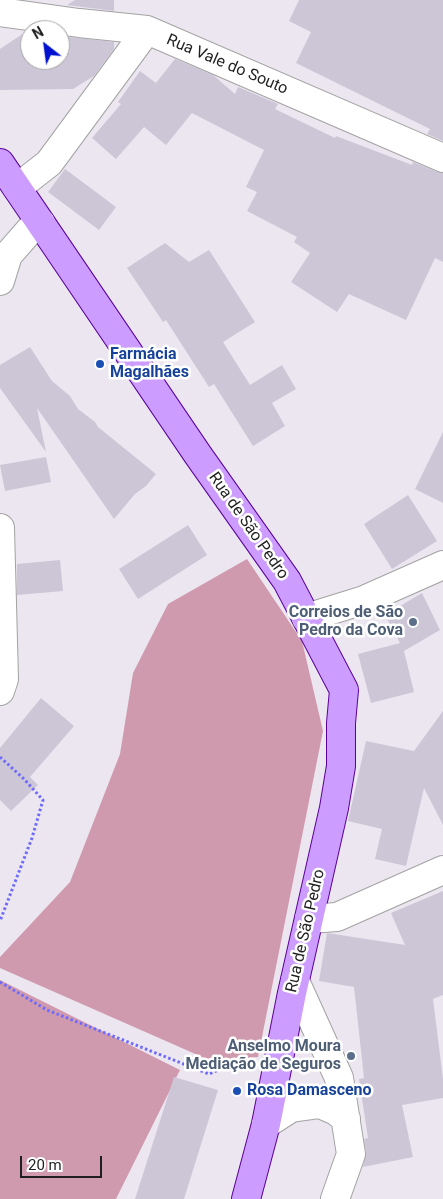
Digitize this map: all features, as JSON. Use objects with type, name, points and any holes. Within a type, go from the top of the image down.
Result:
[{"type":"main road","name":"Rua de São Pedro","points":[[0,163],[198,455],[287,581],[344,690],[341,723],[341,766],[334,808],[295,981],[266,1124],[246,1199]]},
{"type":"street","name":"Rua Vale do Souto","points":[[0,12],[79,24],[146,30],[443,158]]},
{"type":"street","points":[[17,188],[49,163],[146,30]]},
{"type":"street","points":[[0,281],[8,254],[30,230],[41,222]]},
{"type":"street","points":[[0,528],[4,679],[0,691]]},
{"type":"street","points":[[306,618],[364,600],[443,565]]},
{"type":"street","points":[[309,919],[337,917],[443,870]]},
{"type":"street","points":[[295,981],[339,1078],[351,1154],[335,1199]]},
{"type":"street","points":[[266,1124],[291,1108],[320,1104],[336,1111],[346,1119]]},
{"type":"path","points":[[0,757],[43,800],[32,838],[0,921]]},
{"type":"path","points":[[0,982],[47,1010],[208,1074],[230,1064],[276,1073]]},
{"type":"shaded area","points":[[247,559],[302,641],[323,731],[258,1057],[209,1060],[0,968],[0,957],[70,882],[120,754],[133,673],[168,604]]},
{"type":"shaded area","points":[[0,980],[180,1070],[116,1199],[0,1199]]},
{"type":"building","points":[[75,0],[114,0],[114,11],[67,5]]},
{"type":"building","points":[[299,0],[443,0],[443,141],[427,134],[430,129],[296,63],[311,32],[289,21]]},
{"type":"building","points":[[20,36],[20,70],[70,70],[70,37],[114,42],[114,49],[94,76],[73,89],[0,90],[0,49]]},
{"type":"building","points":[[175,59],[213,75],[235,94],[238,87],[278,104],[275,109],[335,138],[336,136],[412,165],[413,162],[443,173],[443,262],[435,258],[406,320],[349,294],[337,312],[291,282],[310,253],[294,242],[297,237],[247,211],[257,192],[246,187],[264,150],[192,113],[166,145],[144,127],[116,159],[92,138],[121,104],[118,102],[140,71],[156,83]]},
{"type":"building","points":[[65,169],[116,207],[99,230],[48,192]]},
{"type":"building","points":[[165,243],[189,262],[209,250],[255,322],[223,342],[250,385],[282,365],[296,389],[272,403],[285,426],[253,446],[214,384],[209,387],[166,320],[163,322],[127,268]]},
{"type":"building","points":[[30,347],[52,381],[70,396],[78,409],[156,474],[146,486],[135,494],[114,519],[37,408],[46,452],[0,388],[0,365]]},
{"type":"building","points":[[443,432],[443,503],[415,489]]},
{"type":"building","points":[[46,457],[51,482],[5,491],[0,465]]},
{"type":"building","points":[[408,495],[437,541],[392,569],[364,524]]},
{"type":"building","points":[[188,525],[207,555],[138,599],[119,569]]},
{"type":"building","points":[[60,560],[63,591],[17,595],[17,564]]},
{"type":"building","points":[[422,593],[440,630],[404,651],[414,692],[371,703],[358,654],[400,643],[385,615]]},
{"type":"building","points":[[41,698],[74,726],[30,777],[38,785],[11,811],[0,800],[0,748]]},
{"type":"building","points":[[443,711],[443,825],[424,788],[406,866],[375,859],[382,829],[348,821],[366,741],[414,751]]},
{"type":"building","points":[[443,891],[443,995],[433,999],[443,1079],[443,1098],[402,1105],[413,1157],[363,1167],[366,1152],[364,1139],[368,1138],[359,1079],[364,1078],[354,987],[319,981],[327,933],[405,945],[391,913]]},
{"type":"building","points":[[174,1077],[218,1090],[184,1199],[135,1199]]},
{"type":"place","name":"Farmácia Magalhães","points":[[100,364]]},
{"type":"place","name":"Correios de São Pedro da Cova","points":[[413,622]]},
{"type":"place","name":"Anselmo Moura Mediação de Seguros","points":[[351,1056]]},
{"type":"place","name":"Rosa Damasceno","points":[[237,1091]]}]
